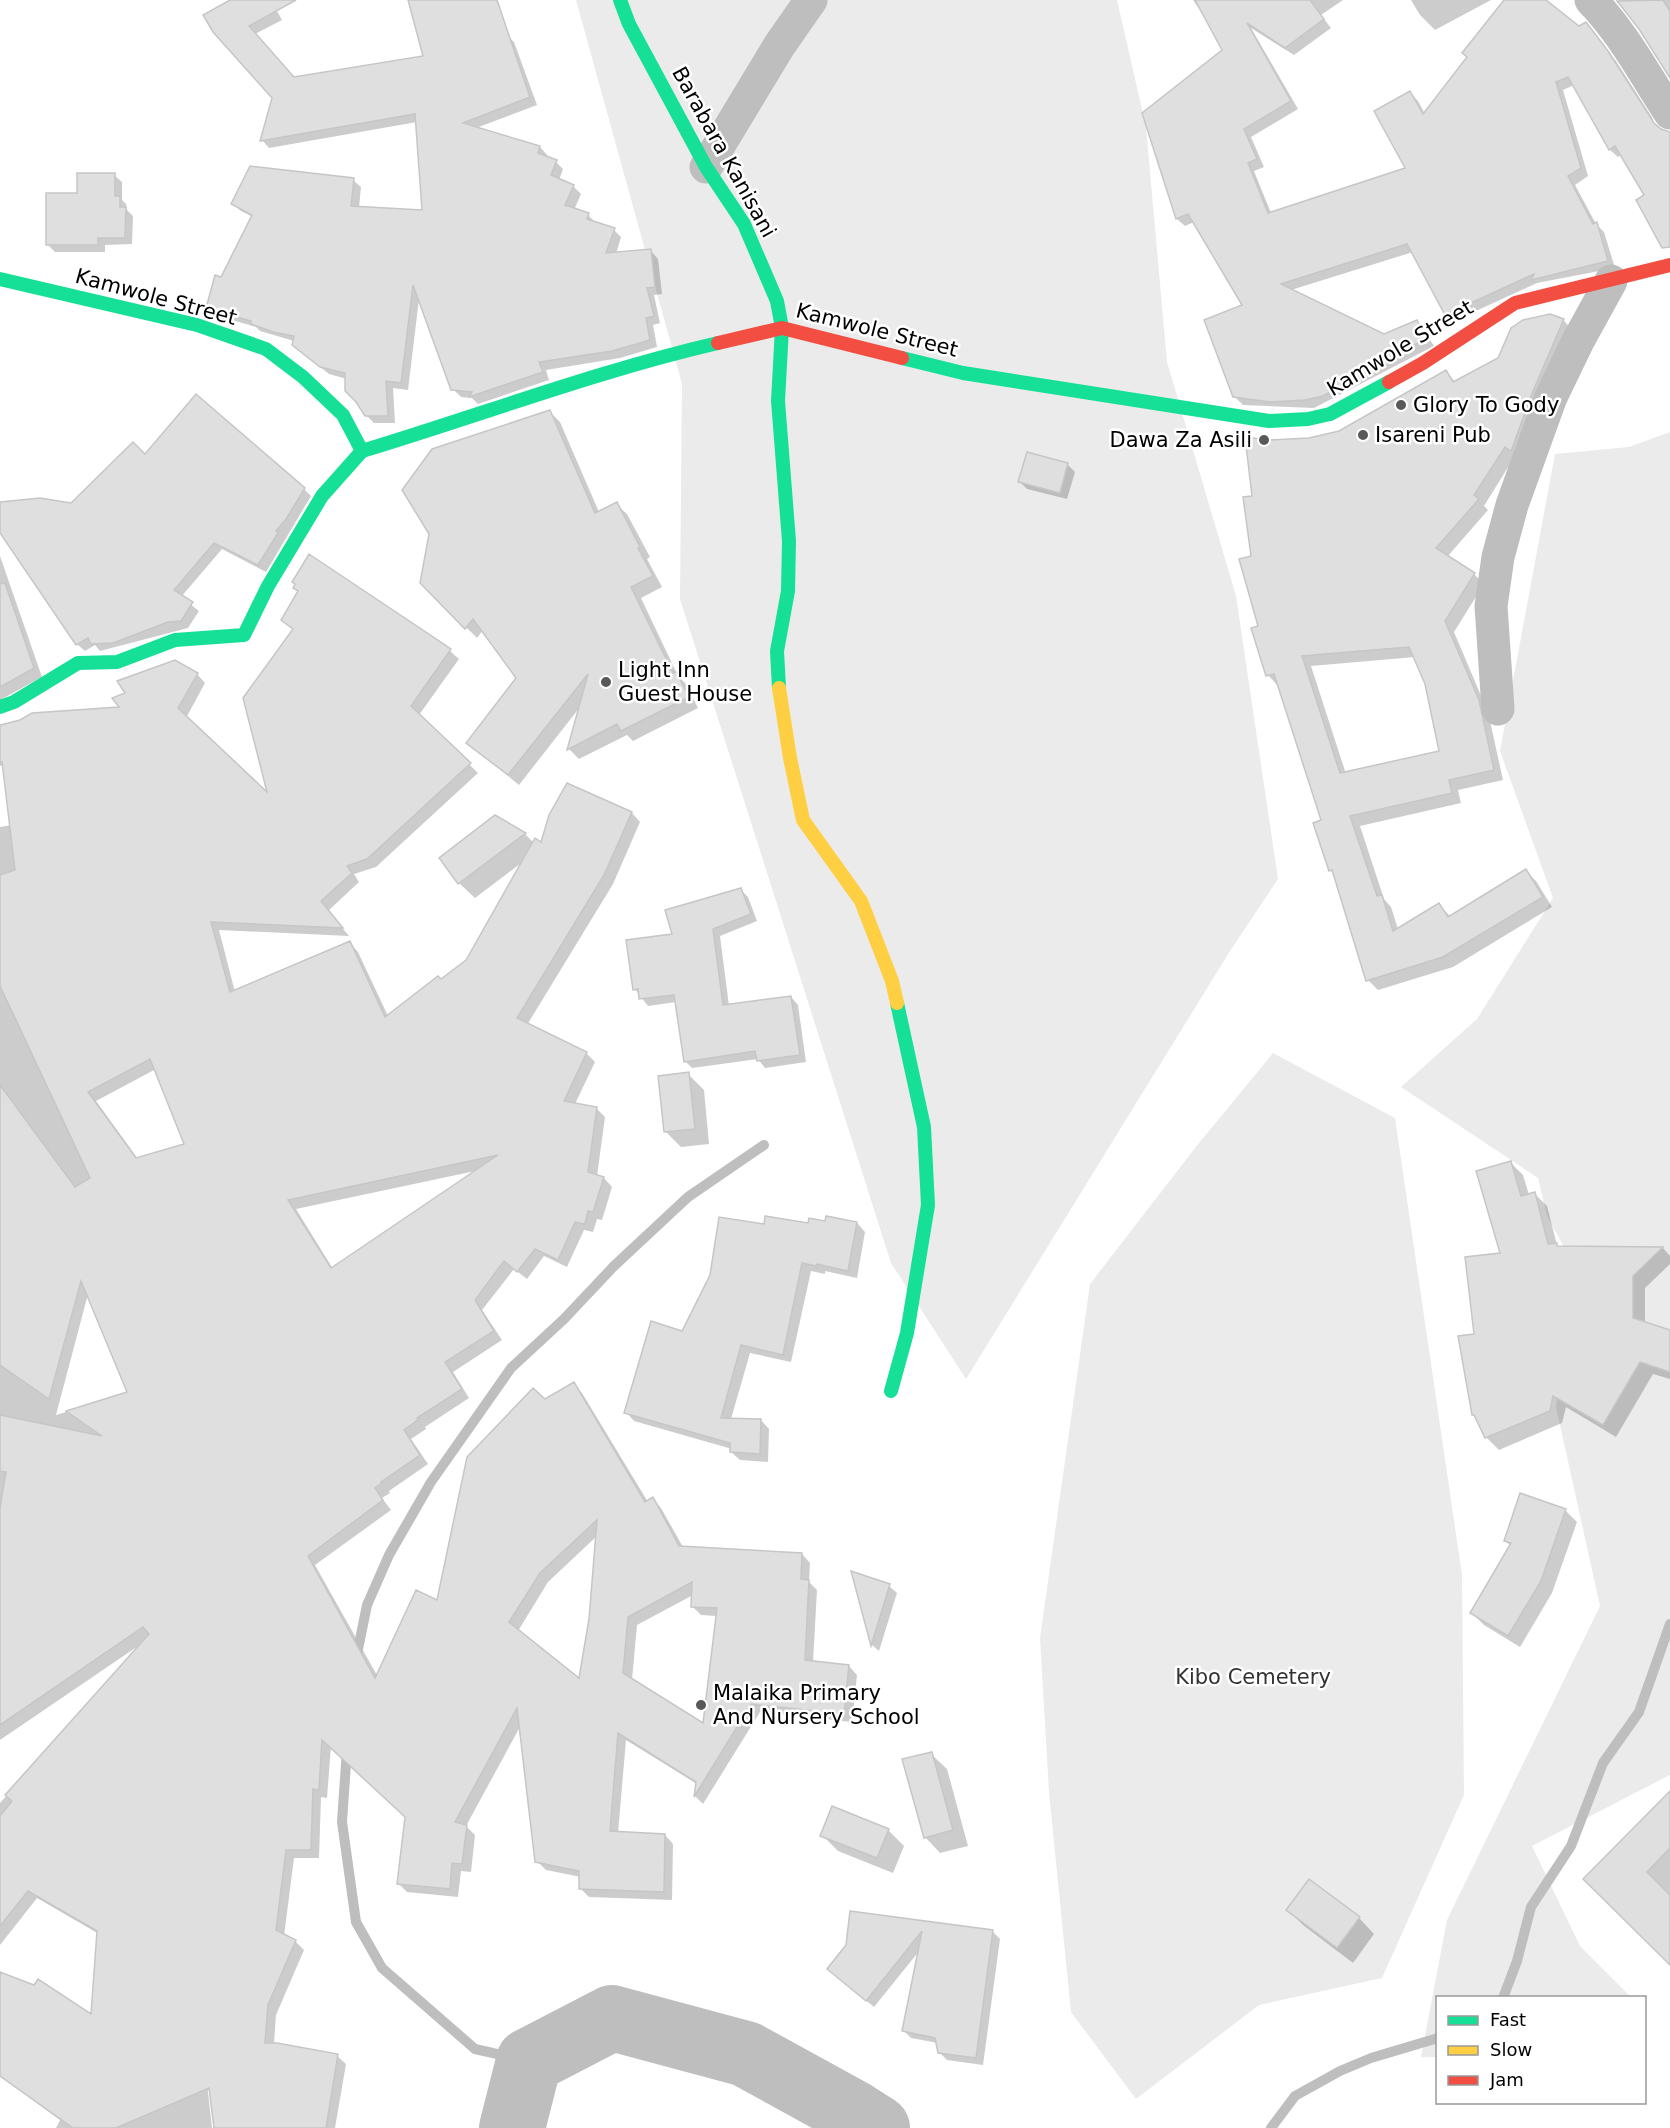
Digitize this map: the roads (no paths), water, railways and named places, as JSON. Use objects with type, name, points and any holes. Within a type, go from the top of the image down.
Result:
[{"type":"street","name":"Barabara Kanisani","points":[[620,0],[629,24],[706,167],[744,225],[777,301],[782,328],[778,401],[784,459],[789,563],[788,591],[777,651],[780,696],[790,758],[803,820],[861,901],[892,981],[924,1127],[928,1205],[907,1333],[891,1391]]},
{"type":"street","points":[[706,167],[779,46],[811,0]]},
{"type":"street","points":[[1591,0],[1620,36],[1670,113]]},
{"type":"street","name":"Kamwole Street","points":[[0,279],[197,326],[266,349],[303,377],[343,415],[362,451],[660,356],[782,328],[963,373],[1238,417],[1269,421],[1308,419],[1330,414],[1360,399],[1390,379],[1423,363],[1515,303],[1670,265]]},
{"type":"street","points":[[1498,709],[1491,606],[1498,556],[1512,505],[1551,397],[1611,281]]},
{"type":"street","points":[[0,707],[14,702],[78,663],[117,662],[175,640],[244,635],[268,586],[322,496],[362,451]]},
{"type":"waterway","points":[[356,1659],[367,1605],[389,1555],[431,1482],[511,1368],[688,1197],[764,1145]]},
{"type":"waterway","points":[[1504,1996],[1517,1961],[1531,1907],[1571,1846],[1603,1763],[1639,1712],[1670,1624]]},
{"type":"waterway","points":[[347,1749],[342,1822],[356,1922],[382,1968],[475,2049],[529,2061]]},
{"type":"waterway","points":[[512,2128],[529,2061],[612,2018],[746,2054],[877,2128]]},
{"type":"waterway","points":[[1271,2128],[1295,2096],[1340,2071],[1371,2058],[1436,2039]]},
{"type":"place","name":"Glory To Gody","points":[[1401,405]]},
{"type":"place","name":"Isareni Pub","points":[[1363,435]]},
{"type":"place","name":"Dawa Za Asili","points":[[1264,440]]},
{"type":"place","name":"Light Inn Guest House","points":[[606,682]]},
{"type":"place","name":"Malaika Primary And Nursery School","points":[[701,1705]]},
{"type":"park label","name":"Kibo Cemetery","points":[[1253,1677]]}]
